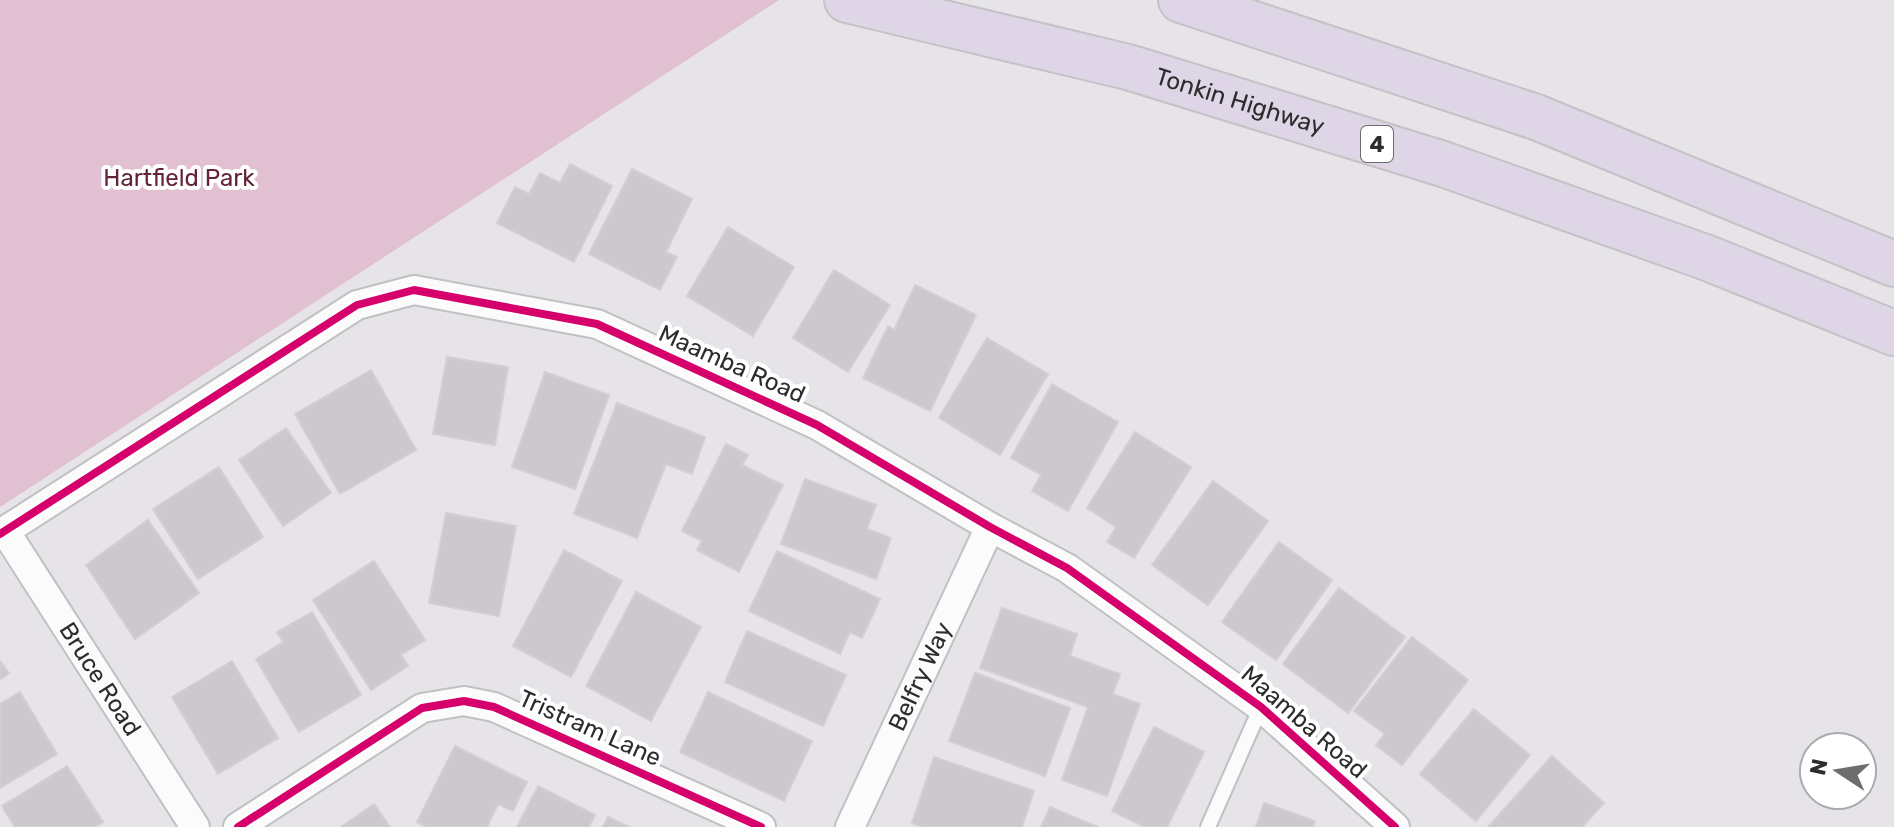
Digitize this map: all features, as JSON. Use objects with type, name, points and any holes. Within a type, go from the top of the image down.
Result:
[{"type":"highway","name":"Tonkin Highway","points":[[847,0],[1128,67],[1443,164],[1705,257],[1894,333]]},
{"type":"highway","points":[[1181,0],[1536,117],[1894,264]]},
{"type":"street","name":"Maamba Road","points":[[3,533],[357,305],[414,290],[597,324],[817,425],[990,527],[1067,568],[1261,707],[1395,827]]},
{"type":"street","name":"Belfry Way","points":[[850,827],[990,527]]},
{"type":"street","name":"Bruce Road","points":[[3,533],[195,827]]},
{"type":"street","name":"Tristram Lane","points":[[238,827],[422,708],[464,701],[494,707],[761,827]]},
{"type":"lane","points":[[1208,827],[1261,707]]},
{"type":"green space","name":"Hartfield Park","points":[[0,0],[779,0],[0,507]]},
{"type":"building","points":[[570,164],[612,186],[574,262],[497,223],[515,187],[529,194],[540,173],[560,183]]},
{"type":"building","points":[[632,169],[692,199],[666,252],[677,257],[660,290],[589,254]]},
{"type":"building","points":[[728,227],[794,267],[753,336],[687,296]]},
{"type":"building","points":[[834,270],[890,305],[848,372],[793,338]]},
{"type":"building","points":[[915,285],[976,315],[930,411],[863,378],[888,326],[894,330]]},
{"type":"building","points":[[987,338],[1048,374],[1000,455],[939,418]]},
{"type":"building","points":[[447,357],[508,367],[495,445],[433,434]]},
{"type":"building","points":[[371,370],[416,450],[340,494],[295,414]]},
{"type":"building","points":[[545,372],[609,395],[575,489],[512,467]]},
{"type":"building","points":[[1052,384],[1118,422],[1068,511],[1032,491],[1041,475],[1011,458]]},
{"type":"building","points":[[617,403],[705,437],[692,474],[666,464],[637,538],[574,514]]},
{"type":"building","points":[[286,428],[331,493],[283,526],[239,460]]},
{"type":"building","points":[[1135,432],[1191,467],[1134,558],[1107,542],[1116,527],[1087,508]]},
{"type":"building","points":[[726,444],[748,455],[742,465],[783,485],[739,572],[697,550],[702,541],[682,531]]},
{"type":"building","points":[[219,467],[263,537],[198,579],[153,509]]},
{"type":"building","points":[[805,479],[876,505],[867,529],[891,538],[876,579],[781,544]]},
{"type":"building","points":[[1213,481],[1268,521],[1208,605],[1152,565]]},
{"type":"building","points":[[446,513],[516,526],[499,616],[429,603]]},
{"type":"building","points":[[148,520],[199,593],[135,639],[86,565]]},
{"type":"building","points":[[1279,542],[1332,580],[1276,660],[1222,622]]},
{"type":"building","points":[[564,550],[622,581],[571,677],[513,646]]},
{"type":"building","points":[[777,551],[880,599],[862,638],[850,632],[840,654],[749,611]]},
{"type":"building","points":[[374,561],[425,640],[401,655],[408,666],[371,690],[313,600]]},
{"type":"building","points":[[1339,588],[1405,637],[1348,713],[1283,664]]},
{"type":"building","points":[[636,592],[701,627],[651,721],[586,686]]},
{"type":"building","points":[[1002,608],[1077,634],[1070,656],[1120,674],[1113,694],[1140,704],[1107,796],[1062,780],[1088,707],[980,668]]},
{"type":"building","points":[[312,612],[361,695],[299,732],[256,659],[283,642],[277,632]]},
{"type":"building","points":[[747,631],[846,675],[823,726],[725,682]]},
{"type":"building","points":[[1412,637],[1468,680],[1402,765],[1376,745],[1385,734],[1354,711]]},
{"type":"building","points":[[0,661],[9,673],[0,680]]},
{"type":"building","points":[[232,661],[278,738],[218,774],[172,697]]},
{"type":"building","points":[[975,673],[1070,708],[1045,776],[949,741]]},
{"type":"building","points":[[20,692],[57,754],[0,788],[0,704]]},
{"type":"building","points":[[708,692],[812,741],[784,801],[680,752]]},
{"type":"building","points":[[1474,709],[1530,755],[1476,821],[1420,774]]},
{"type":"building","points":[[1154,727],[1204,752],[1167,827],[1145,827],[1112,811]]},
{"type":"building","points":[[455,746],[527,782],[513,811],[498,804],[487,827],[427,827],[417,822]]},
{"type":"building","points":[[1552,756],[1604,803],[1582,827],[1488,827]]},
{"type":"building","points":[[934,757],[1034,791],[1022,827],[924,827],[912,823]]},
{"type":"building","points":[[67,766],[103,822],[95,827],[15,827],[2,806]]},
{"type":"building","points":[[538,786],[595,815],[589,827],[517,827]]},
{"type":"building","points":[[1264,803],[1315,821],[1313,827],[1256,827]]},
{"type":"building","points":[[374,804],[390,827],[341,827]]},
{"type":"building","points":[[1050,807],[1098,827],[1041,827]]},
{"type":"building","points":[[608,817],[629,827],[603,827]]},
{"type":"cycle path","points":[[0,534],[357,305],[414,290],[597,324],[817,425],[990,527],[1067,568],[1261,707],[1395,827]]},
{"type":"cycle path","points":[[238,827],[422,708],[464,701],[494,707],[761,827]]}]
